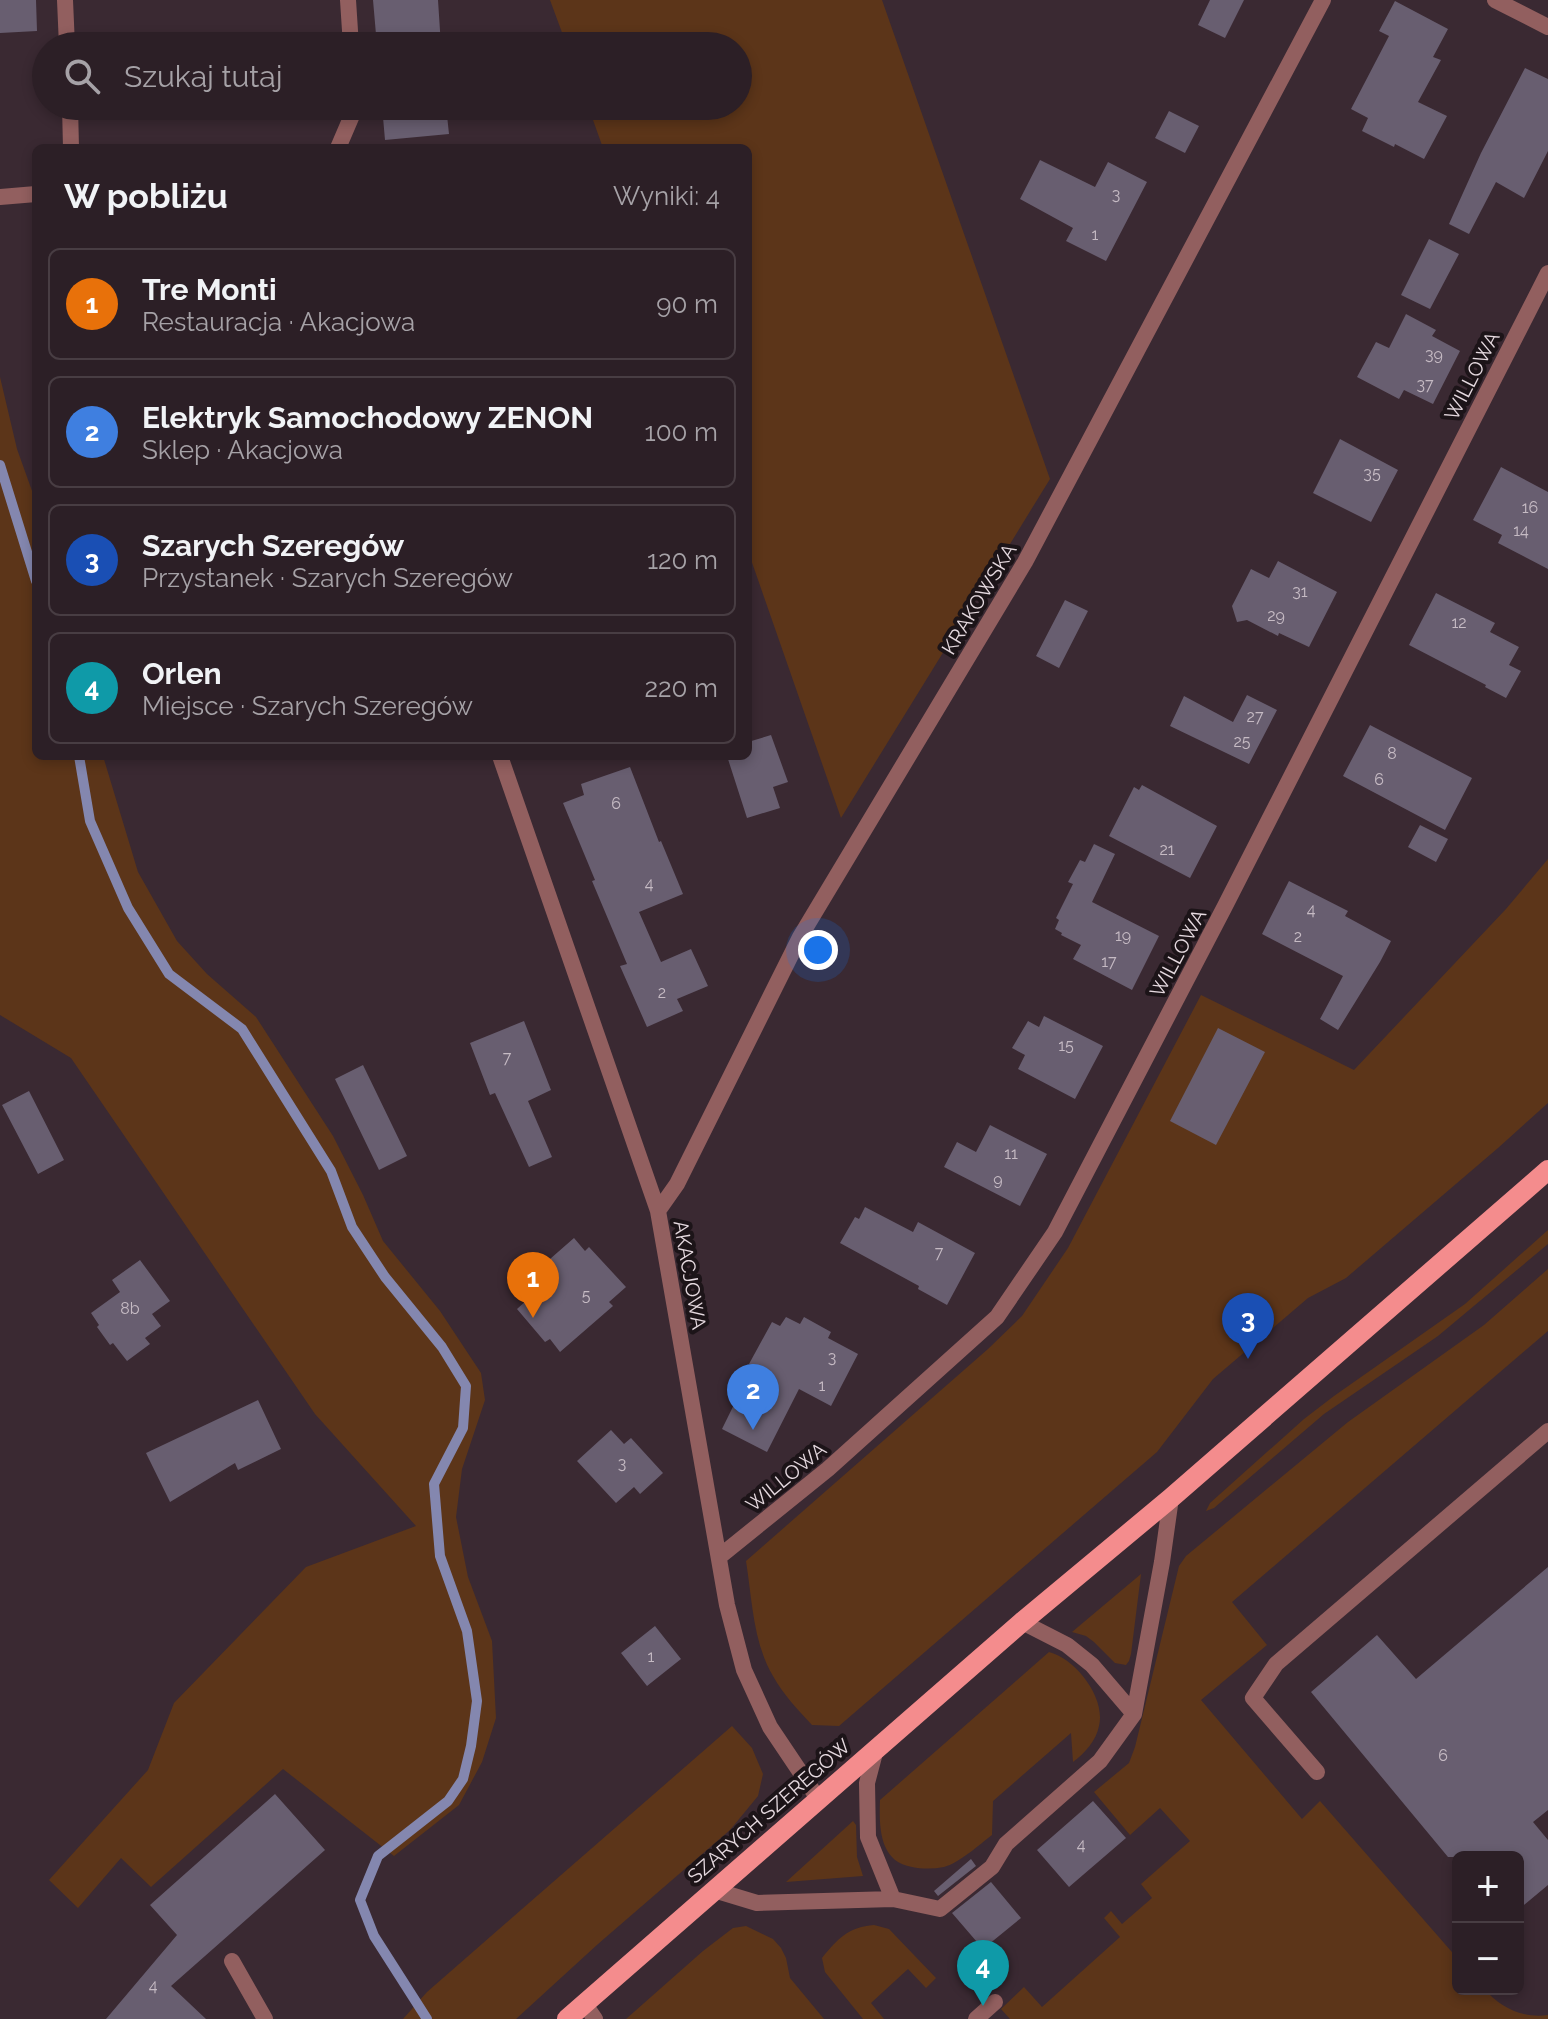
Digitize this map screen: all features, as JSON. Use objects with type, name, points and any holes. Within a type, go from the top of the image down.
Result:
[{"type":"main road","name":"SZARYCH SZEREGÓW","points":[[567,2019],[590,2011],[714,1890],[1548,1170]]},
{"type":"street","points":[[65,0],[66,32]]},
{"type":"street","points":[[348,0],[350,32]]},
{"type":"street","name":"KRAKOWSKA","points":[[658,1211],[677,1184],[800,937],[1025,562],[1323,0]]},
{"type":"street","points":[[1495,0],[1548,27]]},
{"type":"street","points":[[70,120],[71,144]]},
{"type":"street","points":[[340,144],[350,120]]},
{"type":"street","points":[[0,197],[32,194]]},
{"type":"street","name":"WILLOWA","points":[[719,1557],[828,1469],[997,1317],[1055,1232],[1548,273]]},
{"type":"street","name":"AKACJOWA","points":[[501,760],[658,1211],[727,1605],[744,1670],[770,1727],[819,1800]]},
{"type":"street","points":[[1317,1772],[1253,1698],[1276,1664],[1548,1431]]},
{"type":"street","points":[[714,1890],[757,1903],[893,1899],[940,1909],[992,1867],[1006,1844],[1100,1761],[1134,1714],[1171,1498]]},
{"type":"street","points":[[1022,1622],[1067,1645],[1092,1665],[1134,1714]]},
{"type":"street","points":[[876,1749],[867,1783],[868,1837],[893,1899]]},
{"type":"street","points":[[232,1961],[265,2019]]},
{"type":"street","points":[[976,2019],[995,2002]]},
{"type":"shaded area","points":[[550,0],[882,0],[1050,479],[841,818],[752,562],[752,144],[602,144],[593,120],[752,120],[752,32],[562,32]]},
{"type":"shaded area","points":[[0,377],[17,449],[32,491],[32,760],[104,760],[138,872],[177,941],[207,974],[256,1017],[333,1136],[383,1241],[440,1311],[481,1373],[485,1400],[462,1469],[456,1517],[468,1577],[492,1641],[496,1718],[482,1762],[459,1805],[394,1856],[283,1769],[151,1887],[121,1858],[78,1908],[49,1880],[148,1770],[174,1703],[306,1567],[416,1526],[315,1414],[71,1058],[0,1015]]},
{"type":"shaded area","points":[[1548,859],[1548,1103],[1346,1278],[1308,1298],[1213,1379],[1157,1452],[839,1726],[812,1725],[781,1689],[766,1663],[754,1620],[746,1561],[1022,1316],[1068,1248],[1201,995],[1354,1070],[1506,909]]},
{"type":"shaded area","points":[[1548,1230],[1548,1244],[1438,1336],[1324,1414],[1214,1508],[1206,1511],[1210,1503],[1304,1419],[1465,1304]]},
{"type":"shaded area","points":[[1548,1269],[1548,1331],[1232,1602],[1267,1645],[1201,1700],[1302,1819],[1320,1801],[1452,1952],[1452,1995],[1490,1995],[1513,2010],[1530,2015],[1548,2015],[1548,2019],[1010,2019],[1001,2009],[1024,1987],[1042,2007],[1120,1937],[1104,1918],[1111,1911],[1122,1924],[1152,1898],[1141,1884],[1190,1841],[1160,1808],[1130,1835],[1094,1792],[1129,1763],[1179,1566],[1186,1556],[1348,1422],[1484,1325]]},
{"type":"shaded area","points":[[1141,1574],[1129,1661],[1126,1665],[1115,1663],[1086,1636],[1072,1632]]},
{"type":"shaded area","points":[[1049,1652],[1079,1671],[1093,1692],[1100,1715],[1098,1731],[1089,1746],[1073,1762],[1071,1733],[993,1801],[992,1835],[956,1862],[944,1867],[924,1868],[901,1864],[893,1858],[883,1841],[880,1800]]},
{"type":"shaded area","points":[[732,1726],[752,1748],[763,1774],[758,1796],[730,1830],[516,2019],[403,2019],[427,1992]]},
{"type":"shaded area","points":[[853,1821],[856,1825],[857,1857],[863,1876],[786,1882]]},
{"type":"shaded area","points":[[874,1925],[889,1929],[936,1978],[926,1988],[908,1969],[871,2003],[884,2019],[863,2019],[825,1972],[822,1958],[845,1935]]},
{"type":"shaded area","points":[[746,1926],[773,1939],[781,1948],[790,1978],[824,2019],[626,2019],[703,1951],[733,1928]]},
{"type":"building","points":[[0,0],[36,0],[37,31],[0,33]]},
{"type":"building","points":[[373,0],[438,0],[440,32],[376,32]]},
{"type":"building","points":[[1210,0],[1244,0],[1225,38],[1198,25]]},
{"type":"building","points":[[1395,1],[1448,29],[1433,57],[1441,60],[1418,102],[1447,116],[1424,159],[1362,131],[1368,118],[1351,109],[1389,36],[1379,31]]},
{"type":"building","points":[[1525,68],[1548,79],[1548,151],[1524,198],[1496,182],[1469,234],[1449,224]]},
{"type":"building","points":[[1169,111],[1199,126],[1185,153],[1155,138]]},
{"type":"building","points":[[383,120],[448,120],[449,134],[385,140]]},
{"type":"building","points":[[1040,160],[1095,187],[1108,162],[1147,182],[1106,261],[1066,241],[1073,228],[1020,199]]},
{"type":"building","points":[[1429,239],[1459,254],[1430,309],[1401,295]]},
{"type":"building","points":[[1406,314],[1436,330],[1432,336],[1460,351],[1433,404],[1404,390],[1399,399],[1357,377],[1376,342],[1389,348]]},
{"type":"building","points":[[1340,439],[1398,470],[1371,522],[1313,493]]},
{"type":"building","points":[[1501,467],[1548,492],[1548,569],[1498,543],[1502,535],[1473,520]]},
{"type":"building","points":[[1278,561],[1337,592],[1309,647],[1247,620],[1237,622],[1232,606],[1251,569],[1269,578]]},
{"type":"building","points":[[1436,593],[1495,623],[1490,632],[1519,647],[1509,665],[1521,671],[1506,698],[1409,645]]},
{"type":"building","points":[[1065,600],[1088,611],[1059,668],[1036,656]]},
{"type":"building","points":[[1247,695],[1277,710],[1249,764],[1170,726],[1184,696],[1233,722]]},
{"type":"building","points":[[1370,725],[1472,778],[1445,830],[1343,776]]},
{"type":"building","points":[[771,735],[788,782],[773,787],[780,808],[747,818],[728,760],[752,760],[752,741]]},
{"type":"building","points":[[630,767],[683,894],[639,912],[661,962],[691,949],[708,986],[677,999],[683,1011],[647,1027],[620,966],[627,964],[563,803],[584,795],[581,784]]},
{"type":"building","points":[[1142,785],[1217,826],[1190,878],[1109,836],[1134,787],[1139,790]]},
{"type":"building","points":[[1420,825],[1448,839],[1436,862],[1408,847]]},
{"type":"building","points":[[1094,844],[1115,854],[1092,902],[1159,936],[1132,990],[1073,959],[1081,945],[1055,929],[1059,920],[1056,918],[1073,884],[1068,882],[1080,860],[1085,862]]},
{"type":"building","points":[[1289,881],[1348,911],[1345,916],[1391,941],[1338,1030],[1320,1019],[1343,976],[1262,934]]},
{"type":"building","points":[[1044,1016],[1103,1046],[1075,1099],[1018,1069],[1025,1055],[1012,1048],[1028,1021],[1039,1027]]},
{"type":"building","points":[[524,1021],[551,1090],[528,1101],[552,1157],[529,1167],[495,1093],[490,1095],[470,1043]]},
{"type":"building","points":[[1218,1028],[1265,1052],[1216,1145],[1170,1121]]},
{"type":"building","points":[[363,1065],[407,1156],[379,1170],[335,1079]]},
{"type":"building","points":[[29,1091],[64,1160],[38,1174],[2,1105]]},
{"type":"building","points":[[990,1125],[1047,1154],[1020,1206],[944,1167],[957,1142],[976,1152]]},
{"type":"building","points":[[865,1207],[913,1232],[918,1222],[975,1253],[947,1305],[918,1289],[919,1286],[840,1243],[855,1217],[859,1219]]},
{"type":"building","points":[[574,1238],[585,1251],[589,1247],[626,1287],[609,1302],[613,1306],[560,1352],[550,1339],[545,1342],[517,1309],[528,1299],[518,1287]]},
{"type":"building","points":[[140,1260],[170,1301],[152,1314],[161,1326],[145,1338],[150,1344],[127,1361],[113,1343],[110,1345],[91,1313],[120,1292],[112,1280]]},
{"type":"building","points":[[786,1317],[800,1324],[804,1317],[831,1332],[828,1338],[858,1354],[831,1406],[799,1389],[767,1452],[722,1429],[753,1366],[749,1364],[772,1322],[780,1326]]},
{"type":"building","points":[[258,1400],[281,1449],[238,1470],[235,1463],[170,1502],[146,1453]]},
{"type":"building","points":[[611,1430],[624,1444],[631,1438],[663,1473],[640,1494],[634,1487],[616,1503],[577,1461]]},
{"type":"building","points":[[1548,1567],[1548,1810],[1533,1822],[1548,1840],[1548,1885],[1524,1905],[1524,1851],[1452,1851],[1452,1857],[1448,1857],[1311,1692],[1377,1635],[1416,1679]]},
{"type":"building","points":[[655,1626],[681,1659],[647,1686],[621,1653]]},
{"type":"building","points":[[275,1794],[325,1850],[171,1986],[206,2019],[106,2019],[177,1935],[150,1905]]},
{"type":"building","points":[[1093,1801],[1126,1838],[1069,1887],[1037,1850]]},
{"type":"building","points":[[971,1859],[976,1866],[938,1896],[934,1891]]},
{"type":"building","points":[[991,1882],[1021,1918],[983,1949],[952,1913]]},
{"type":"waterway","points":[[0,465],[32,568]]},
{"type":"waterway","points":[[80,760],[90,821],[128,908],[169,974],[242,1029],[331,1171],[352,1227],[385,1277],[442,1347],[466,1386],[463,1428],[434,1484],[440,1556],[467,1631],[477,1701],[471,1746],[463,1779],[448,1801],[378,1856],[360,1900],[374,1936],[427,2019]]},
{"type":"place","name":"Tre Monti","points":[[533,1318]]},
{"type":"place","name":"Szarych Szeregów","points":[[1248,1359]]},
{"type":"place","name":"Elektryk Samochodowy ZENON","points":[[753,1430]]},
{"type":"place","name":"Orlen","points":[[983,2006]]}]
